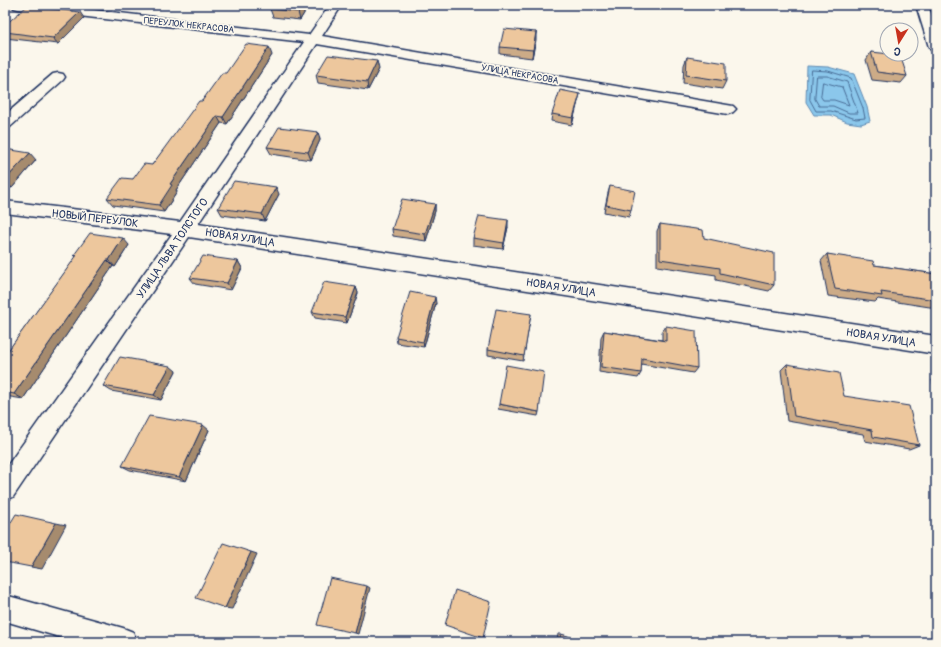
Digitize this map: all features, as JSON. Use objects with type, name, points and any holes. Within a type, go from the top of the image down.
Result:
[{"type":"street","name":"ПЕРЕУЛОК НЕКРАСОВА","points":[[18,5],[313,39]]},
{"type":"street","name":"УЛИЦА ЛЬВА ТОЛСТОГО","points":[[5,489],[185,229],[336,5]]},
{"type":"street","points":[[922,5],[936,47]]},
{"type":"street","name":"УЛИЦА НЕКРАСОВА","points":[[313,39],[728,109]]},
{"type":"street","points":[[5,123],[58,77]]},
{"type":"street","name":"НОВЫЙ ПЕРЕУЛОК","points":[[5,207],[185,229]]},
{"type":"street","name":"НОВАЯ УЛИЦА","points":[[185,229],[936,346]]},
{"type":"street","points":[[5,608],[123,642]]},
{"type":"water","points":[[807,66],[828,67],[854,74],[867,107],[870,121],[861,124],[847,122],[831,115],[814,115],[806,102]]},
{"type":"building","points":[[273,5],[302,5],[298,12],[270,9]]},
{"type":"building","points":[[27,6],[80,12],[53,38],[5,32],[5,25]]},
{"type":"building","points":[[504,29],[536,32],[533,50],[500,47]]},
{"type":"building","points":[[246,44],[269,47],[223,117],[217,116],[170,184],[172,185],[159,205],[107,198],[122,178],[133,179],[144,164],[152,165],[199,101],[202,101],[222,73],[226,73]]},
{"type":"building","points":[[871,52],[879,53],[879,62],[902,62],[907,76],[877,72]]},
{"type":"building","points":[[328,55],[377,61],[367,82],[316,75]]},
{"type":"building","points":[[687,57],[726,63],[726,81],[686,75]]},
{"type":"building","points":[[560,90],[580,94],[573,118],[552,114]]},
{"type":"building","points":[[279,127],[318,132],[308,152],[267,147]]},
{"type":"building","points":[[5,149],[30,153],[5,180]]},
{"type":"building","points":[[234,181],[276,187],[262,214],[218,208]]},
{"type":"building","points":[[610,186],[635,191],[631,210],[606,205]]},
{"type":"building","points":[[402,199],[435,204],[425,234],[392,229]]},
{"type":"building","points":[[479,216],[508,220],[504,243],[473,238]]},
{"type":"building","points":[[660,224],[703,230],[704,238],[774,253],[774,285],[720,273],[720,268],[660,259]]},
{"type":"building","points":[[90,233],[123,238],[14,394],[5,392],[5,355],[77,255],[74,255]]},
{"type":"building","points":[[827,254],[873,261],[874,265],[936,274],[936,300],[881,292],[882,296],[835,289]]},
{"type":"building","points":[[203,256],[238,261],[227,283],[190,278]]},
{"type":"building","points":[[324,282],[356,287],[345,317],[312,312]]},
{"type":"building","points":[[410,292],[435,297],[423,342],[396,337]]},
{"type":"building","points":[[496,309],[531,314],[524,356],[488,349]]},
{"type":"building","points":[[666,326],[696,331],[697,368],[642,358],[641,373],[601,367],[604,331],[666,341]]},
{"type":"building","points":[[120,357],[170,366],[154,395],[103,386]]},
{"type":"building","points":[[787,364],[839,373],[844,396],[909,406],[919,445],[873,437],[872,430],[794,416]]},
{"type":"building","points":[[506,365],[544,372],[539,412],[499,404]]},
{"type":"building","points":[[149,416],[203,425],[179,477],[122,466]]},
{"type":"building","points":[[16,514],[56,523],[31,567],[5,562],[5,532]]},
{"type":"building","points":[[223,543],[251,552],[225,608],[196,598]]},
{"type":"building","points":[[330,578],[367,586],[355,633],[317,625]]},
{"type":"building","points":[[455,590],[491,602],[483,638],[445,625]]},
{"type":"building","points":[[561,634],[586,642],[559,642]]}]
